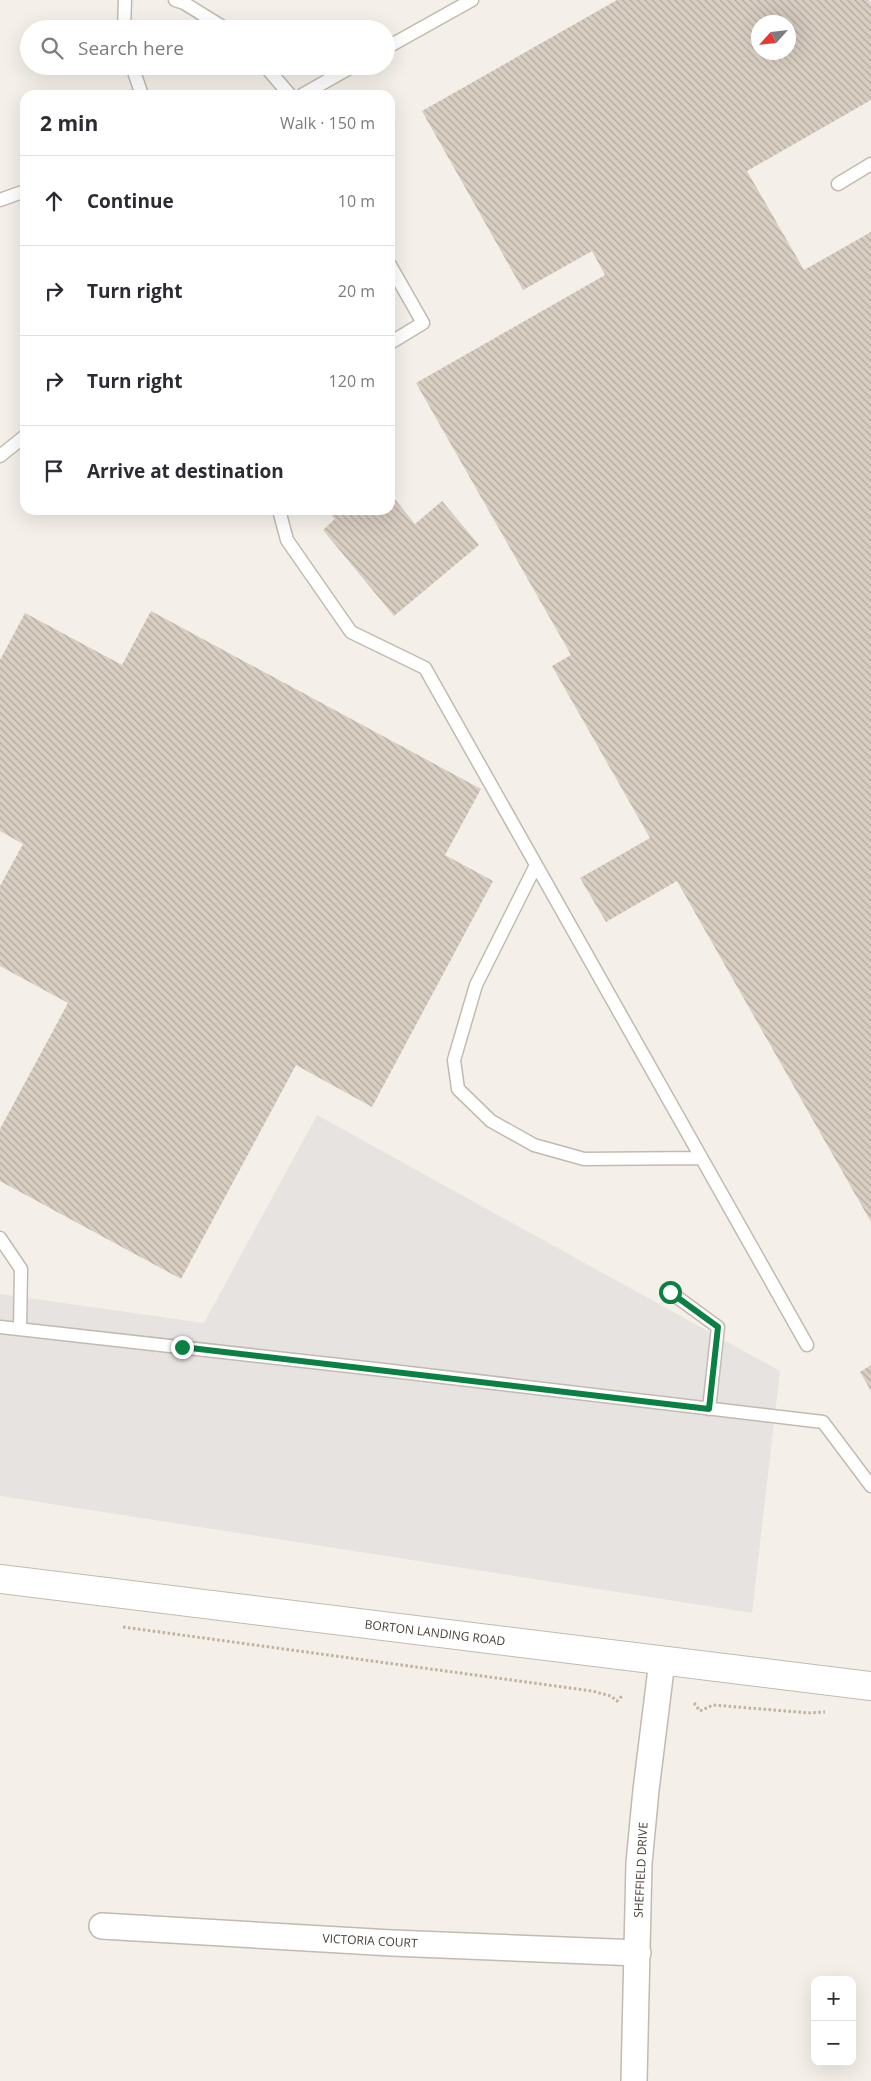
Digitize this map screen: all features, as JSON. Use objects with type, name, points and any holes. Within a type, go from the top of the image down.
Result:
[{"type":"street","name":"BORTON LANDING ROAD","points":[[0,1579],[871,1686]]},
{"type":"street","name":"SHEFFIELD DRIVE","points":[[634,2081],[639,1863],[662,1660]]},
{"type":"street","name":"VICTORIA COURT","points":[[102,1926],[392,1943],[638,1952]]},
{"type":"lane","points":[[124,20],[125,0]]},
{"type":"lane","points":[[175,0],[184,3],[211,20]]},
{"type":"lane","points":[[395,43],[472,0]]},
{"type":"lane","points":[[135,75],[140,90]]},
{"type":"lane","points":[[273,75],[286,90]]},
{"type":"lane","points":[[311,90],[337,75]]},
{"type":"lane","points":[[838,184],[871,164]]},
{"type":"lane","points":[[0,200],[20,193]]},
{"type":"lane","points":[[395,274],[424,323],[395,340]]},
{"type":"lane","points":[[0,456],[20,440]]},
{"type":"lane","points":[[280,515],[287,540],[351,632],[425,668],[807,1345]]},
{"type":"lane","points":[[536,865],[476,985],[454,1060],[458,1089],[491,1121],[534,1145],[551,1150],[584,1159],[701,1158]]},
{"type":"lane","points":[[0,1238],[21,1269],[20,1329]]},
{"type":"lane","points":[[670,1292],[718,1327],[709,1409]]},
{"type":"lane","points":[[0,1327],[823,1422],[871,1486]]},
{"type":"path","points":[[116,1625],[592,1691],[611,1696],[617,1701],[623,1695]]},
{"type":"path","points":[[694,1703],[700,1711],[713,1705],[810,1713],[831,1712]]},
{"type":"shaded area","points":[[317,1115],[780,1371],[752,1613],[0,1496],[0,1294],[204,1323]]},
{"type":"building","points":[[617,0],[869,0],[871,4],[871,100],[747,171],[804,270],[871,232],[871,1222],[677,881],[606,922],[580,878],[650,838],[552,666],[571,655],[416,383],[605,275],[592,251],[523,290],[422,111]]},
{"type":"building","points":[[395,499],[415,524],[442,501],[479,545],[394,616],[323,530],[335,519],[331,515],[395,515]]},
{"type":"building","points":[[151,611],[481,789],[445,855],[493,881],[372,1107],[296,1065],[181,1279],[0,1181],[0,1129],[68,1003],[0,966],[0,886],[23,844],[0,831],[0,660],[25,613],[122,665]]},
{"type":"building","points":[[871,1365],[871,1391],[860,1372]]},
{"type":"route","points":[[182,1347],[709,1409],[718,1327],[670,1292]]}]
